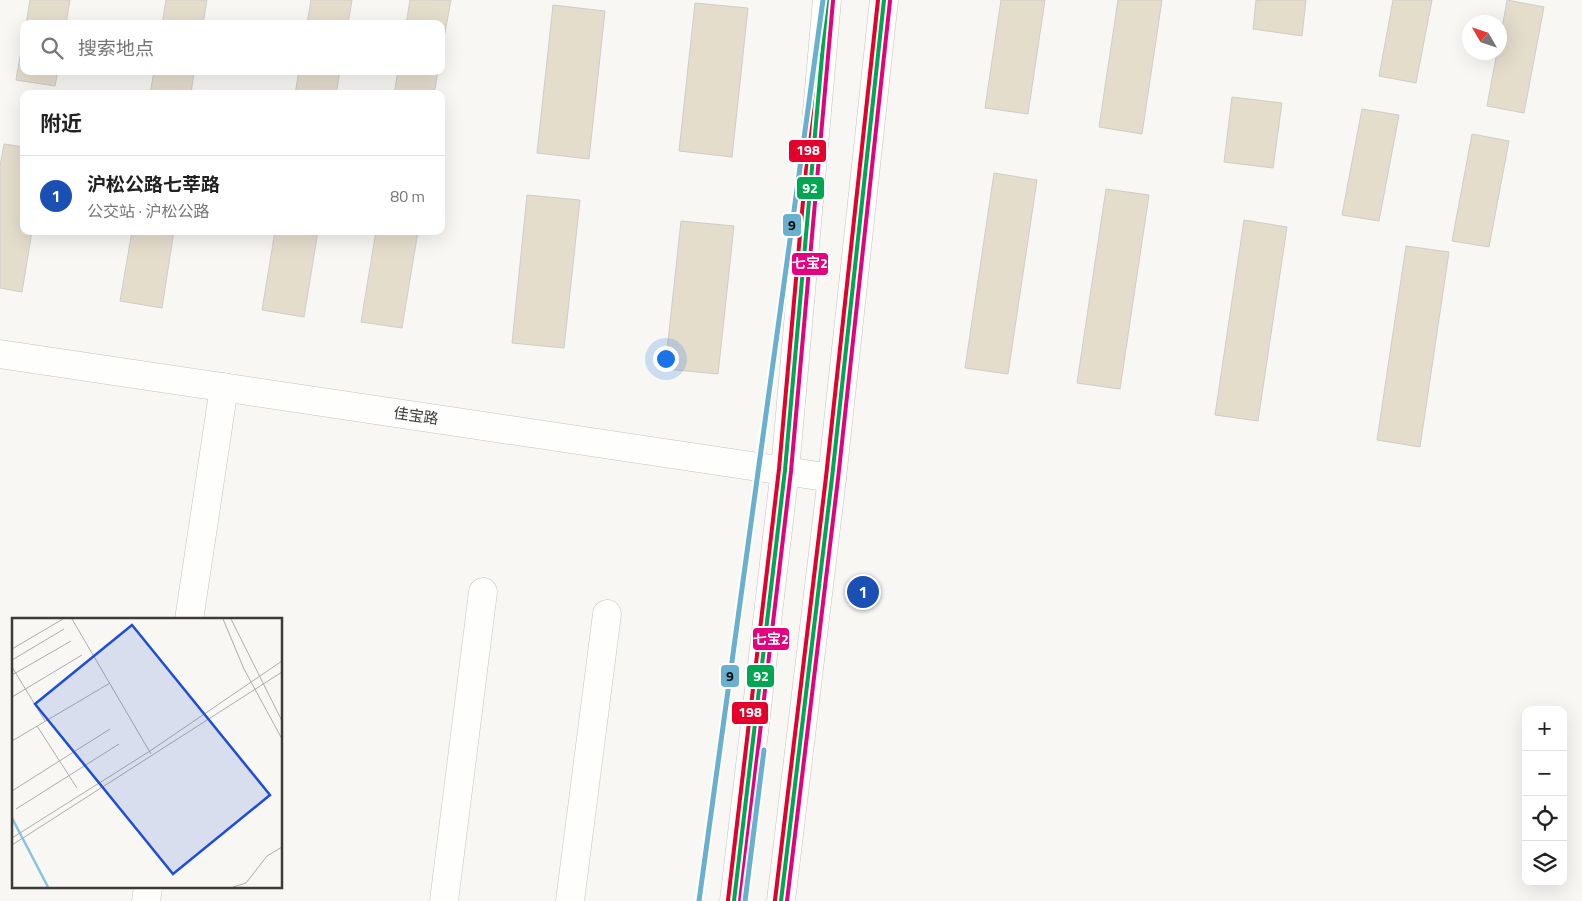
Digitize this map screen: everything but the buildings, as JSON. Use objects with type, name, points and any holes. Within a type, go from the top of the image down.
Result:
[{"type":"main road","points":[[734,901],[784,470],[827,0]]},
{"type":"main road","points":[[782,901],[832,478],[884,0]]},
{"type":"main road","name":"佳宝路","points":[[0,354],[832,478]]},
{"type":"main road","points":[[189,618],[224,387]]},
{"type":"main road","points":[[444,901],[483,592]]},
{"type":"main road","points":[[570,901],[607,614]]},
{"type":"main road","points":[[146,901],[148,888]]},
{"type":"transit line","name":"198","points":[[728,900],[779,469],[821,0]]},
{"type":"transit line","name":"9","points":[[699,901],[823,0]]},
{"type":"transit line","name":"92","points":[[734,901],[785,470],[827,0]]},
{"type":"transit line","name":"198","points":[[775,900],[826,477],[878,0]]},
{"type":"transit line","name":"92","points":[[781,901],[832,478],[884,0]]},
{"type":"transit line","name":"七宝2","points":[[740,901],[791,471],[833,1]]},
{"type":"transit line","name":"七宝2","points":[[787,901],[838,479],[890,1]]},
{"type":"transit line","name":"9","points":[[745,901],[764,750]]},
{"type":"place","name":"沪松公路七莘路","points":[[863,592]]}]
